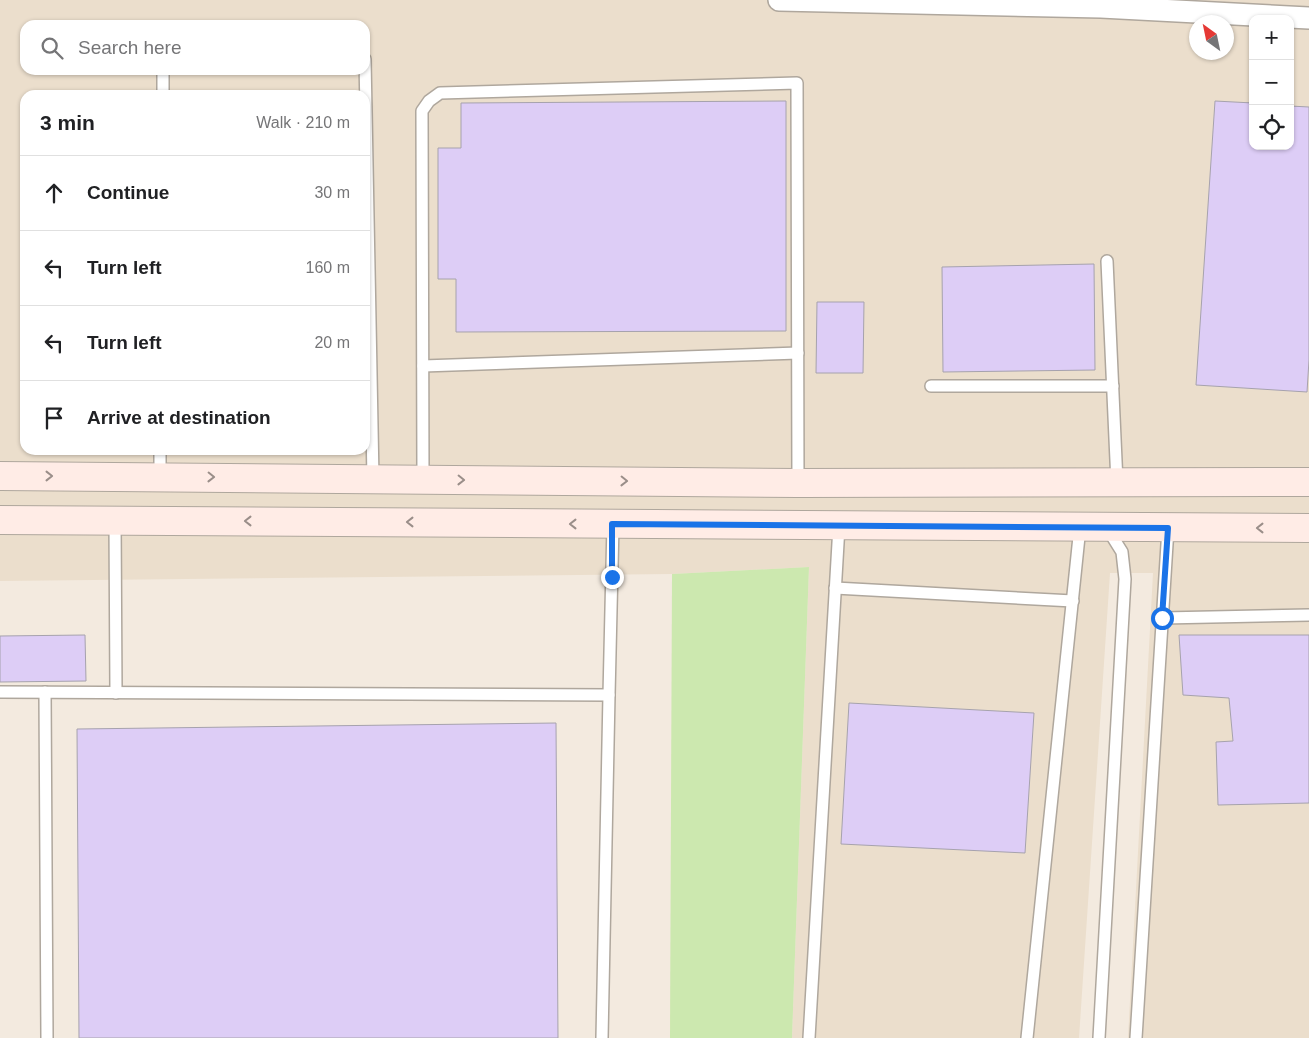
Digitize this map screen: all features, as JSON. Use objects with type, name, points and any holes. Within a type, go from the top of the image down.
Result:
[{"type":"main road","points":[[0,476],[798,483],[1309,482]]},
{"type":"main road","points":[[0,520],[1309,528]]},
{"type":"street","points":[[778,0],[1250,7],[1309,18]]},
{"type":"lane","points":[[163,75],[163,90]]},
{"type":"lane","points":[[365,75],[365,90]]},
{"type":"lane","points":[[423,479],[422,111],[429,101],[440,93],[797,83],[798,483]]},
{"type":"lane","points":[[1107,261],[1117,483]]},
{"type":"lane","points":[[423,366],[798,353]]},
{"type":"lane","points":[[931,386],[1113,386]]},
{"type":"lane","points":[[370,430],[373,479]]},
{"type":"lane","points":[[160,455],[160,477]]},
{"type":"lane","points":[[115,520],[116,693]]},
{"type":"lane","points":[[602,1038],[612,524]]},
{"type":"lane","points":[[808,1038],[839,525]]},
{"type":"lane","points":[[1027,1038],[1073,601],[1093,527],[1122,552],[1125,579],[1099,1038]]},
{"type":"lane","points":[[1136,1038],[1168,528]]},
{"type":"lane","points":[[835,588],[1073,601]]},
{"type":"lane","points":[[1162,618],[1309,615]]},
{"type":"lane","points":[[0,692],[609,695]]},
{"type":"lane","points":[[45,692],[47,1038]]},
{"type":"shaded area","points":[[0,0],[1309,0],[1309,1038],[1128,1038],[1153,573],[1110,573],[1079,1038],[792,1038],[809,567],[672,574],[0,581]]},
{"type":"green space","points":[[809,567],[792,1038],[670,1038],[672,574]]},
{"type":"building","points":[[786,101],[786,331],[456,332],[456,279],[438,279],[438,148],[461,148],[461,103]]},
{"type":"building","points":[[1215,101],[1249,103],[1249,150],[1294,150],[1294,106],[1309,107],[1309,360],[1307,392],[1196,385]]},
{"type":"building","points":[[1094,264],[1095,370],[943,372],[942,267]]},
{"type":"building","points":[[817,302],[864,302],[863,373],[816,373]]},
{"type":"building","points":[[85,635],[86,681],[0,682],[0,636]]},
{"type":"building","points":[[1179,635],[1309,635],[1309,803],[1218,805],[1216,742],[1233,741],[1229,698],[1183,695]]},
{"type":"building","points":[[849,703],[1034,713],[1025,853],[841,844]]},
{"type":"building","points":[[556,723],[558,1038],[79,1038],[77,729]]},
{"type":"route","points":[[612,577],[612,524],[1168,528],[1162,618]]}]
